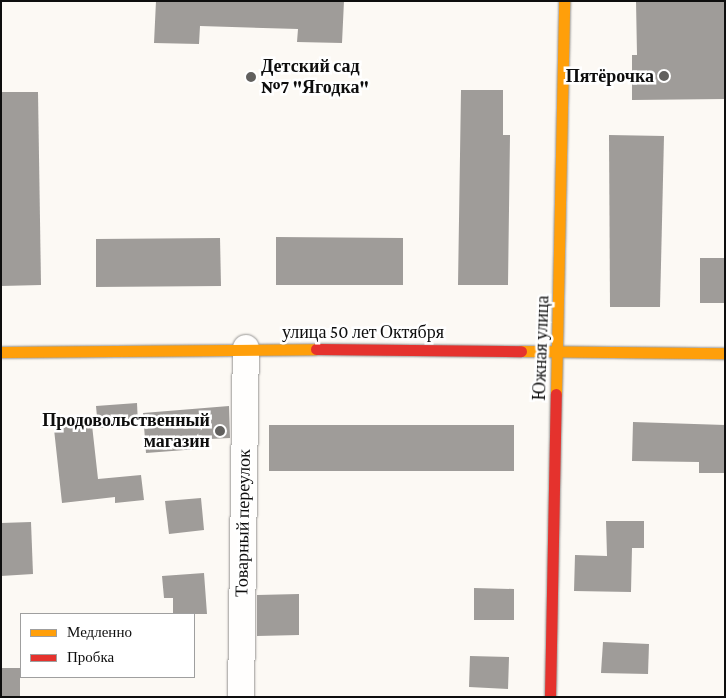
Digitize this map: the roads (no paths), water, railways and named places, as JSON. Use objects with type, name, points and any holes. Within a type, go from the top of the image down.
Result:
[{"type":"main road","name":"Южная улица","points":[[550,697],[552,507],[559,352],[564,1]]},
{"type":"main road","name":"улица 50 лет Октября","points":[[1,352],[246,348],[725,353]]},
{"type":"street","name":"Товарный переулок","points":[[241,697],[246,348]]},
{"type":"place","name":"Пятёрочка","points":[[664,76]]},
{"type":"place","name":"Детский сад №7 \"Ягодка\"","points":[[251,77]]},
{"type":"place","name":"Продовольственный магазин","points":[[220,431]]}]
